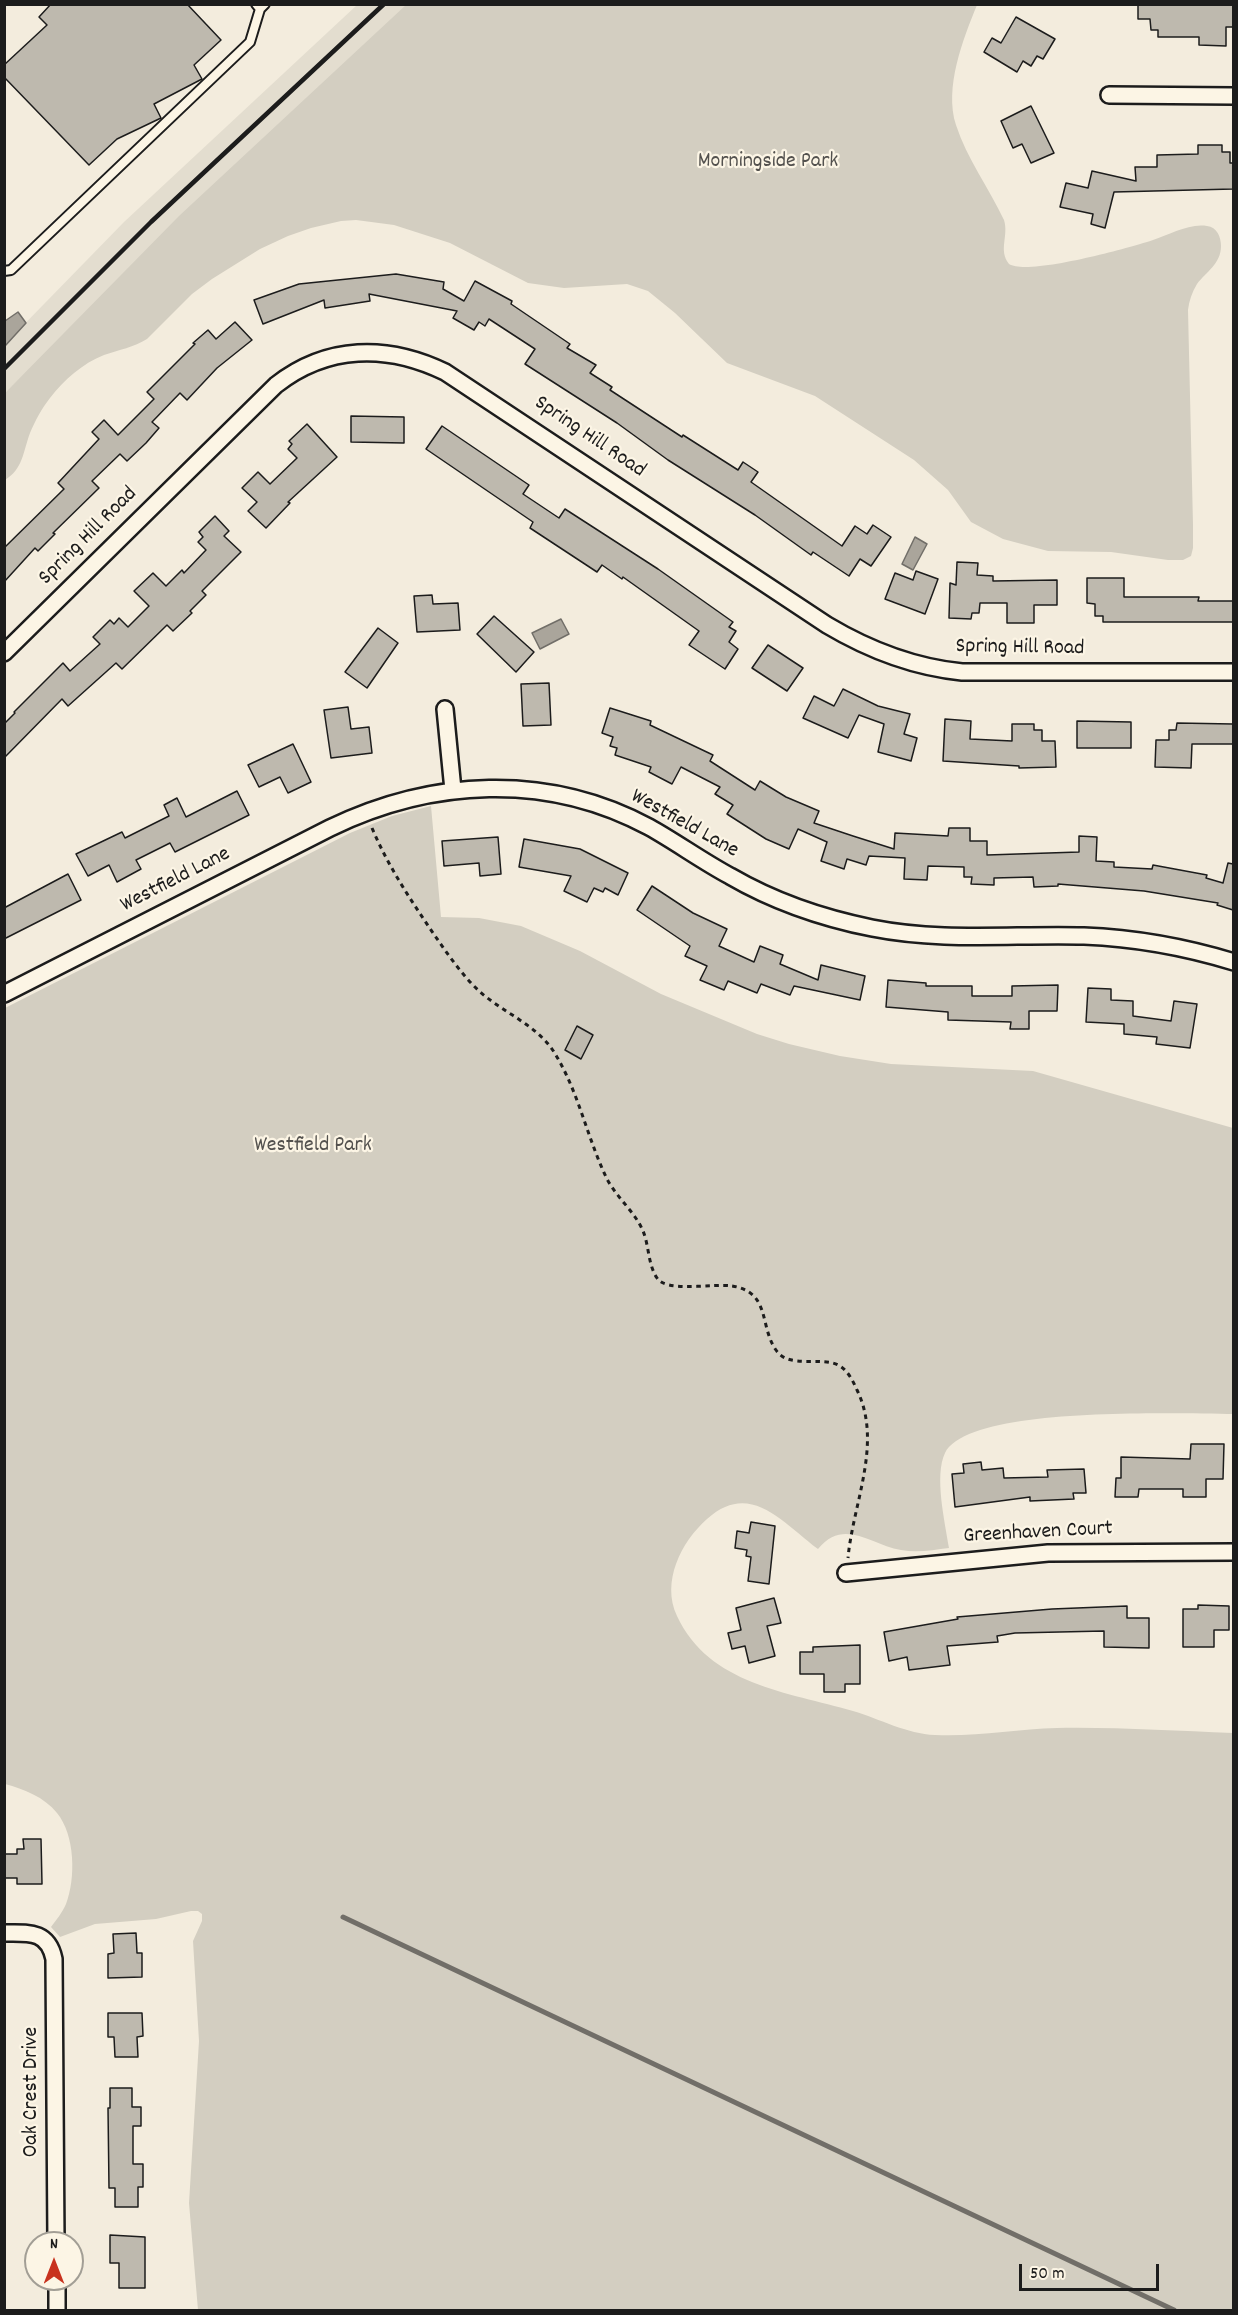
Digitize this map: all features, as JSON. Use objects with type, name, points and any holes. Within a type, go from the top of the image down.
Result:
[{"type":"street","points":[[1110,95],[1233,96]]},
{"type":"street","name":"Spring Hill Road","points":[[4,653],[276,385],[290,374],[319,361],[345,354],[373,352],[411,358],[445,372],[827,625],[887,655],[928,667],[962,672],[1233,672]]},
{"type":"street","points":[[445,709],[453,790]]},
{"type":"street","name":"Westfield Lane","points":[[4,994],[330,828],[365,813],[409,798],[453,790],[519,788],[595,804],[648,827],[757,891],[803,909],[869,927],[938,936],[1069,936],[1120,939],[1181,948],[1233,962]]},
{"type":"street","name":"Greenhaven Court","points":[[846,1573],[1059,1553],[1233,1552]]},
{"type":"street","name":"Oak Crest Drive","points":[[4,1933],[32,1934],[47,1942],[54,1962],[56,2231]]},
{"type":"street","points":[[57,2291],[57,2310]]},
{"type":"lane","points":[[4,271],[11,270],[250,42],[260,6]]},
{"type":"path","points":[[365,813],[400,885],[462,972],[481,993],[542,1038],[554,1051],[578,1099],[607,1178],[642,1229],[658,1281],[669,1286],[722,1285],[746,1290],[759,1302],[773,1345],[779,1354],[789,1359],[834,1364],[845,1370],[851,1378],[865,1412],[867,1448],[864,1472],[851,1527],[846,1573]]},
{"type":"shaded area","points":[[357,5],[410,5],[5,393],[5,344],[124,222]]},
{"type":"shaded area","points":[[18,312],[26,323],[5,346],[5,321]]},
{"type":"shaded area","points":[[915,537],[927,544],[913,570],[902,564]]},
{"type":"shaded area","points":[[561,619],[569,634],[540,649],[532,633]]},
{"type":"green space","name":"Morningside Park","points":[[406,5],[977,5],[957,64],[952,95],[953,111],[966,150],[1004,220],[1004,253],[1009,264],[1020,267],[1079,260],[1141,244],[1193,226],[1210,227],[1216,230],[1219,236],[1221,246],[1219,258],[1197,284],[1188,310],[1193,525],[1191,556],[1183,560],[1168,560],[1111,552],[1048,551],[1003,539],[971,522],[948,490],[914,460],[815,396],[727,363],[675,313],[648,291],[627,284],[564,288],[528,283],[450,243],[394,225],[356,220],[311,228],[260,249],[192,294],[147,339],[96,358],[81,367],[61,385],[44,406],[36,419],[16,471],[5,480],[5,393],[179,216]]},
{"type":"green space","name":"Westfield Park","points":[[431,806],[441,917],[479,918],[521,926],[580,951],[661,994],[757,1034],[789,1044],[840,1056],[891,1064],[1033,1071],[1233,1128],[1233,1414],[1169,1413],[1078,1416],[1033,1420],[993,1427],[962,1438],[945,1453],[940,1474],[941,1499],[949,1548],[907,1551],[848,1534],[838,1535],[828,1540],[818,1549],[765,1509],[752,1504],[737,1503],[723,1508],[707,1519],[689,1539],[676,1563],[671,1590],[677,1616],[691,1639],[709,1657],[730,1671],[777,1691],[853,1711],[914,1732],[950,1735],[1079,1728],[1233,1733],[1233,2310],[198,2310],[189,2203],[199,2041],[193,1941],[202,1921],[202,1914],[198,1911],[191,1911],[156,1919],[95,1924],[60,1937],[51,1927],[66,1904],[69,1894],[72,1857],[67,1833],[57,1813],[46,1802],[26,1791],[5,1784],[5,1008],[350,833],[392,816]]},
{"type":"building","points":[[51,4],[187,4],[221,40],[194,65],[202,79],[154,104],[161,118],[117,139],[89,165],[4,77],[4,65],[47,25],[39,17]]},
{"type":"building","points":[[1138,4],[1233,4],[1233,27],[1226,27],[1226,46],[1199,45],[1199,37],[1158,37],[1158,30],[1151,30],[1150,19],[1138,19]]},
{"type":"building","points":[[1016,17],[1055,39],[1043,59],[1037,56],[1031,66],[1023,61],[1017,72],[984,52],[992,38],[1001,43]]},
{"type":"building","points":[[1031,106],[1054,153],[1031,163],[1022,144],[1013,148],[1001,121]]},
{"type":"building","points":[[1198,145],[1222,145],[1222,152],[1230,152],[1230,163],[1233,163],[1233,189],[1114,192],[1105,228],[1091,224],[1093,214],[1060,207],[1066,183],[1088,188],[1092,171],[1136,181],[1135,167],[1157,167],[1157,155],[1198,154]]},
{"type":"building","points":[[396,274],[444,282],[443,289],[464,301],[475,281],[512,301],[511,304],[570,344],[567,348],[596,365],[590,373],[612,387],[610,390],[738,470],[743,462],[758,472],[751,482],[842,546],[855,526],[867,534],[873,525],[891,537],[871,566],[860,559],[849,576],[813,552],[811,555],[755,515],[525,364],[535,349],[489,319],[485,326],[479,322],[474,330],[453,318],[457,311],[369,294],[370,301],[325,308],[324,300],[263,324],[254,300],[299,284]]},
{"type":"building","points":[[235,322],[252,340],[217,368],[187,400],[180,393],[152,422],[159,428],[146,443],[127,461],[120,454],[92,481],[99,488],[38,551],[35,548],[4,582],[4,548],[64,489],[58,483],[99,439],[92,432],[104,420],[118,435],[154,399],[147,392],[195,344],[193,343],[208,330],[216,339]]},
{"type":"building","points":[[351,416],[404,417],[404,443],[351,442]]},
{"type":"building","points":[[307,424],[337,457],[288,502],[290,503],[266,528],[248,511],[257,502],[242,488],[258,472],[270,484],[297,458],[288,449],[292,444],[289,441]]},
{"type":"building","points":[[442,426],[529,485],[523,494],[559,518],[565,509],[658,569],[733,622],[729,627],[736,631],[729,642],[738,649],[725,669],[689,645],[699,631],[623,577],[622,579],[602,565],[597,572],[530,528],[533,522],[426,449]]},
{"type":"building","points":[[215,516],[229,531],[224,536],[241,552],[202,591],[206,595],[190,611],[192,613],[173,631],[167,625],[122,669],[116,663],[68,706],[62,699],[4,758],[4,724],[14,712],[63,663],[70,671],[100,644],[93,637],[110,620],[114,624],[119,618],[128,627],[149,606],[134,591],[153,573],[166,586],[182,570],[184,573],[206,550],[198,542],[203,537],[199,532]]},
{"type":"building","points":[[957,562],[978,563],[977,575],[993,576],[993,581],[1057,580],[1057,605],[1034,605],[1034,623],[1007,623],[1007,603],[980,603],[979,613],[972,613],[971,619],[949,618],[950,583],[956,585]]},
{"type":"building","points":[[916,571],[938,579],[925,614],[885,599],[895,573],[913,580]]},
{"type":"building","points":[[1087,578],[1124,578],[1124,597],[1199,597],[1198,601],[1233,601],[1233,622],[1103,622],[1103,616],[1095,616],[1095,604],[1087,603]]},
{"type":"building","points":[[432,595],[433,604],[458,603],[460,630],[417,632],[414,596]]},
{"type":"building","points":[[494,616],[534,652],[516,672],[477,634]]},
{"type":"building","points":[[378,628],[398,643],[367,688],[345,672]]},
{"type":"building","points":[[768,645],[803,668],[787,691],[752,668]]},
{"type":"building","points":[[549,683],[551,725],[523,726],[521,684]]},
{"type":"building","points":[[843,689],[878,706],[910,714],[904,734],[917,738],[911,761],[878,752],[884,724],[859,715],[848,738],[803,718],[814,696],[834,706]]},
{"type":"building","points":[[348,707],[351,729],[369,727],[372,753],[331,758],[324,710]]},
{"type":"building","points":[[610,708],[651,721],[650,725],[713,755],[710,761],[755,790],[760,781],[786,797],[819,811],[814,823],[853,836],[894,849],[895,833],[948,836],[949,828],[970,828],[970,841],[987,841],[987,855],[1079,852],[1079,836],[1097,837],[1096,861],[1114,862],[1114,867],[1152,869],[1153,865],[1207,875],[1206,878],[1223,883],[1228,863],[1233,864],[1233,910],[1217,905],[1218,903],[1144,891],[1058,884],[1058,886],[1034,887],[1033,877],[994,878],[994,885],[971,884],[972,877],[964,877],[964,867],[928,866],[927,880],[904,879],[905,858],[869,856],[866,865],[847,859],[844,869],[821,861],[827,842],[798,829],[789,849],[766,839],[727,814],[733,805],[715,794],[720,787],[681,767],[672,784],[649,772],[651,767],[615,755],[617,748],[610,746],[613,737],[602,733]]},
{"type":"building","points":[[945,719],[971,721],[970,739],[1012,741],[1012,724],[1034,724],[1034,730],[1042,730],[1042,741],[1055,741],[1056,767],[1019,768],[1019,766],[943,761]]},
{"type":"building","points":[[1077,721],[1131,722],[1131,748],[1077,748]]},
{"type":"building","points":[[1177,723],[1233,724],[1233,744],[1192,744],[1191,768],[1155,767],[1156,740],[1169,740],[1169,730],[1176,730]]},
{"type":"building","points":[[293,744],[311,782],[288,793],[280,777],[259,787],[248,765]]},
{"type":"building","points":[[237,791],[249,815],[175,852],[170,843],[136,860],[141,869],[117,882],[109,865],[88,876],[76,854],[122,832],[125,838],[169,816],[164,805],[177,798],[186,817]]},
{"type":"building","points":[[498,837],[501,874],[480,876],[479,863],[444,866],[442,841]]},
{"type":"building","points":[[524,839],[580,849],[628,873],[618,895],[605,888],[603,892],[594,888],[587,902],[564,891],[571,876],[519,867]]},
{"type":"building","points":[[68,874],[81,900],[4,939],[4,908]]},
{"type":"building","points":[[652,886],[693,913],[727,929],[719,946],[754,962],[760,946],[783,955],[780,964],[818,980],[821,965],[865,976],[860,1000],[794,986],[790,995],[761,984],[757,993],[728,981],[724,990],[700,980],[707,966],[685,956],[690,946],[637,910]]},
{"type":"building","points":[[888,980],[926,983],[926,986],[972,986],[972,996],[1012,996],[1012,986],[1058,985],[1057,1011],[1029,1011],[1029,1029],[1010,1029],[1011,1022],[948,1020],[948,1012],[886,1007]]},
{"type":"building","points":[[1088,988],[1111,989],[1111,1000],[1133,1001],[1133,1016],[1171,1021],[1174,1001],[1197,1004],[1190,1048],[1156,1044],[1157,1037],[1124,1034],[1124,1024],[1086,1022]]},
{"type":"building","points":[[577,1026],[593,1035],[581,1059],[565,1050]]},
{"type":"building","points":[[1191,1444],[1224,1444],[1223,1479],[1206,1479],[1206,1497],[1183,1497],[1183,1489],[1139,1489],[1138,1497],[1115,1497],[1116,1478],[1121,1478],[1121,1457],[1190,1459]]},
{"type":"building","points":[[981,1462],[982,1470],[1003,1468],[1004,1478],[1048,1477],[1047,1470],[1084,1469],[1086,1493],[1073,1493],[1074,1499],[1030,1501],[1030,1497],[955,1507],[952,1474],[964,1473],[963,1464]]},
{"type":"building","points":[[751,1522],[775,1526],[769,1584],[748,1581],[751,1557],[746,1556],[747,1550],[735,1548],[737,1531],[749,1533]]},
{"type":"building","points":[[774,1598],[781,1623],[767,1626],[775,1656],[749,1663],[745,1646],[732,1649],[728,1633],[741,1630],[736,1608]]},
{"type":"building","points":[[1198,1605],[1229,1606],[1229,1630],[1214,1630],[1214,1647],[1183,1647],[1183,1609],[1198,1609]]},
{"type":"building","points":[[1127,1606],[1127,1618],[1149,1618],[1149,1648],[1104,1647],[1104,1631],[1015,1633],[997,1636],[998,1642],[947,1646],[950,1665],[909,1670],[907,1657],[889,1661],[884,1632],[958,1619],[957,1617],[1052,1609]]},
{"type":"building","points":[[860,1645],[860,1684],[845,1684],[845,1692],[824,1692],[824,1674],[800,1674],[800,1652],[813,1652],[813,1647]]},
{"type":"building","points":[[23,1839],[41,1839],[42,1884],[17,1884],[17,1878],[4,1878],[4,1854],[17,1854],[17,1849],[24,1849]]},
{"type":"building","points":[[136,1933],[137,1953],[142,1953],[142,1977],[108,1978],[108,1954],[114,1953],[113,1934]]},
{"type":"building","points":[[108,2013],[142,2013],[143,2036],[137,2037],[138,2057],[115,2057],[114,2037],[108,2037]]},
{"type":"building","points":[[110,2088],[132,2088],[132,2107],[141,2107],[141,2126],[133,2126],[133,2164],[143,2164],[143,2187],[138,2187],[138,2207],[115,2207],[115,2188],[109,2188]]},
{"type":"building","points":[[110,2235],[145,2237],[145,2288],[119,2288],[119,2263],[110,2263]]},
{"type":"waterway","points":[[343,1917],[1174,2310]]},
{"type":"railway","points":[[4,369],[151,222],[384,4]]}]
